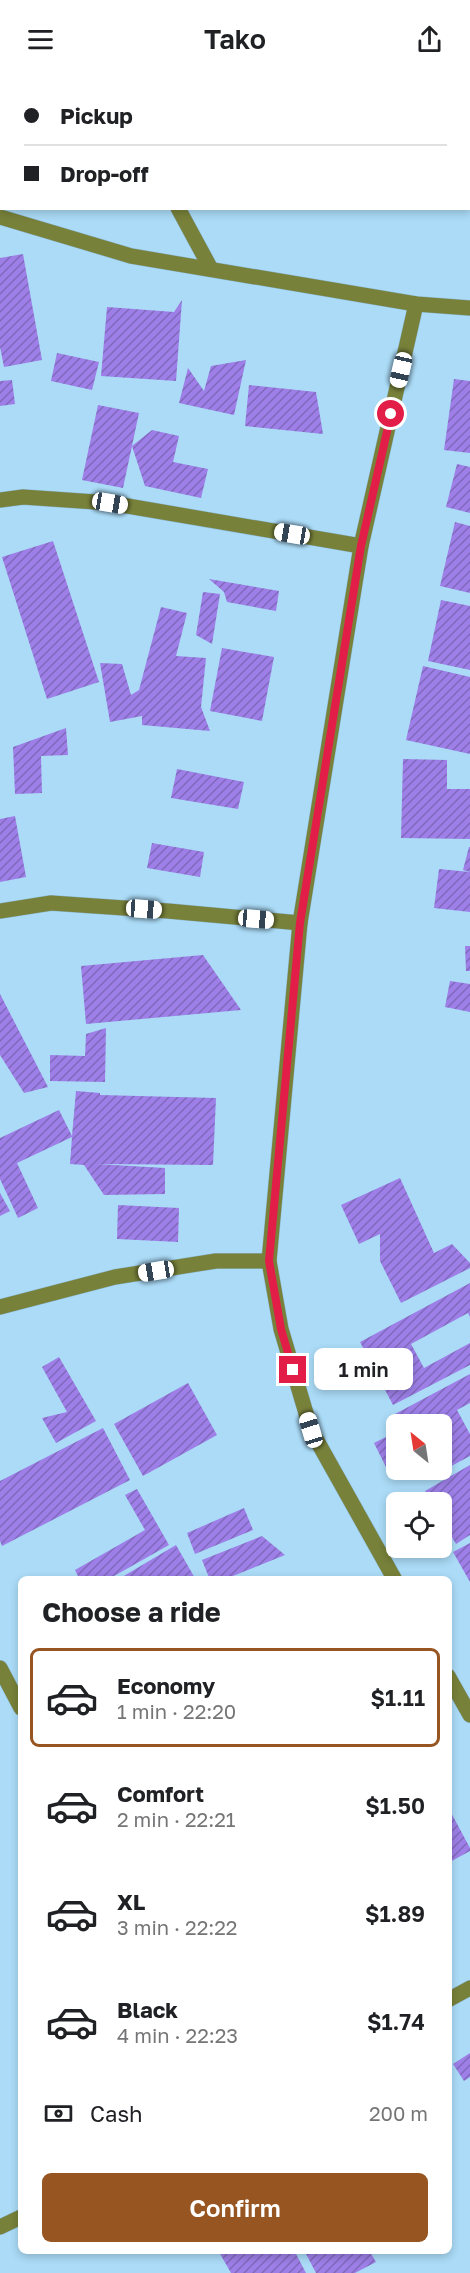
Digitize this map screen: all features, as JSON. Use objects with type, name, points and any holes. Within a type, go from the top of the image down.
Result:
[{"type":"street","points":[[179,210],[211,269]]},
{"type":"street","points":[[0,217],[131,256],[416,304],[470,308]]},
{"type":"street","points":[[393,1576],[311,1430],[281,1329],[269,1261],[300,923],[361,546],[416,304]]},
{"type":"street","points":[[0,500],[23,497],[110,503],[361,546]]},
{"type":"street","points":[[0,911],[51,903],[300,923]]},
{"type":"street","points":[[0,1307],[115,1277],[216,1261],[269,1261]]},
{"type":"street","points":[[0,1668],[18,1702]]},
{"type":"street","points":[[452,1683],[469,1712]]},
{"type":"street","points":[[452,1998],[470,1988]]},
{"type":"street","points":[[0,2227],[18,2218]]},
{"type":"building","points":[[23,254],[42,360],[4,367],[0,347],[0,258]]},
{"type":"building","points":[[182,300],[176,381],[101,376],[107,307],[174,312]]},
{"type":"building","points":[[57,353],[99,362],[92,390],[51,381]]},
{"type":"building","points":[[246,360],[234,415],[179,403],[188,368],[204,391],[211,366]]},
{"type":"building","points":[[454,379],[470,381],[470,453],[444,450]]},
{"type":"building","points":[[12,380],[15,404],[0,406],[0,381]]},
{"type":"building","points":[[249,385],[316,392],[323,434],[245,426]]},
{"type":"building","points":[[98,405],[139,413],[123,488],[82,480]]},
{"type":"building","points":[[152,430],[179,436],[173,462],[208,469],[201,498],[145,486],[132,446]]},
{"type":"building","points":[[457,464],[470,467],[470,513],[446,507]]},
{"type":"building","points":[[455,522],[470,526],[470,593],[440,586]]},
{"type":"building","points":[[53,541],[99,682],[47,699],[2,557]]},
{"type":"building","points":[[209,579],[279,591],[276,611],[227,602],[224,592]]},
{"type":"building","points":[[203,592],[220,594],[212,644],[196,635]]},
{"type":"building","points":[[441,600],[470,606],[470,670],[428,661]]},
{"type":"building","points":[[161,607],[187,613],[176,656],[206,658],[201,707],[210,731],[142,725],[142,716],[110,722],[100,663],[122,664],[131,695],[139,690]]},
{"type":"building","points":[[222,648],[274,657],[262,721],[210,711]]},
{"type":"building","points":[[423,666],[470,677],[470,754],[406,740]]},
{"type":"building","points":[[66,728],[68,755],[41,756],[42,793],[15,794],[13,747]]},
{"type":"building","points":[[403,759],[447,760],[447,789],[470,789],[470,839],[401,838]]},
{"type":"building","points":[[177,769],[244,782],[238,809],[171,798]]},
{"type":"building","points":[[15,816],[26,877],[0,882],[0,819]]},
{"type":"building","points":[[152,843],[204,852],[200,877],[147,868]]},
{"type":"building","points":[[470,847],[470,872],[463,870]]},
{"type":"building","points":[[439,869],[470,872],[470,912],[434,908]]},
{"type":"building","points":[[465,946],[470,946],[470,971],[466,971]]},
{"type":"building","points":[[203,955],[241,1010],[86,1024],[81,966]]},
{"type":"building","points":[[450,981],[470,984],[470,1012],[445,1007]]},
{"type":"building","points":[[0,994],[48,1087],[24,1093],[0,1055]]},
{"type":"building","points":[[106,1028],[105,1082],[50,1081],[50,1055],[85,1056],[86,1034]]},
{"type":"building","points":[[76,1091],[100,1093],[100,1095],[216,1098],[213,1165],[97,1164],[165,1168],[165,1194],[104,1195],[84,1165],[70,1164],[72,1137],[17,1163],[38,1208],[18,1218],[0,1179],[0,1138],[59,1110],[72,1136]]},
{"type":"building","points":[[400,1178],[434,1253],[452,1244],[470,1263],[470,1268],[401,1303],[380,1261],[380,1234],[359,1244],[341,1205]]},
{"type":"building","points":[[0,1193],[10,1211],[0,1216]]},
{"type":"building","points":[[118,1205],[179,1208],[178,1242],[117,1239]]},
{"type":"building","points":[[470,1283],[470,1317],[468,1313],[411,1344],[424,1368],[470,1343],[470,1365],[393,1405],[360,1342]]},
{"type":"building","points":[[59,1357],[96,1421],[56,1443],[42,1418],[67,1412],[42,1367]]},
{"type":"building","points":[[470,1374],[470,1403],[457,1410],[470,1434],[470,1456],[452,1466],[452,1414],[395,1414]]},
{"type":"building","points":[[188,1383],[217,1435],[143,1476],[114,1424]]},
{"type":"building","points":[[103,1428],[130,1480],[2,1546],[0,1541],[0,1481]]},
{"type":"building","points":[[386,1437],[386,1467],[374,1443]]},
{"type":"building","points":[[470,1465],[470,1535],[456,1544],[452,1537],[452,1492],[425,1491],[444,1480],[452,1480],[452,1475]]},
{"type":"building","points":[[137,1489],[169,1545],[114,1576],[78,1576],[75,1570],[145,1530],[125,1495]]},
{"type":"building","points":[[244,1508],[253,1530],[195,1554],[187,1533]]},
{"type":"building","points":[[262,1536],[285,1555],[233,1576],[208,1576],[202,1560]]},
{"type":"building","points":[[470,1543],[470,1582],[453,1552]]},
{"type":"building","points":[[176,1545],[194,1576],[124,1576]]},
{"type":"building","points":[[452,1814],[470,1848],[470,1851],[452,1861]]},
{"type":"building","points":[[470,2053],[470,2077],[464,2081],[453,2064]]},
{"type":"building","points":[[220,2254],[296,2254],[306,2273],[231,2273]]},
{"type":"building","points":[[306,2254],[371,2254],[376,2262],[355,2273],[316,2273]]},
{"type":"route","points":[[293,1370],[281,1329],[269,1261],[300,923],[361,546],[391,414]]}]
